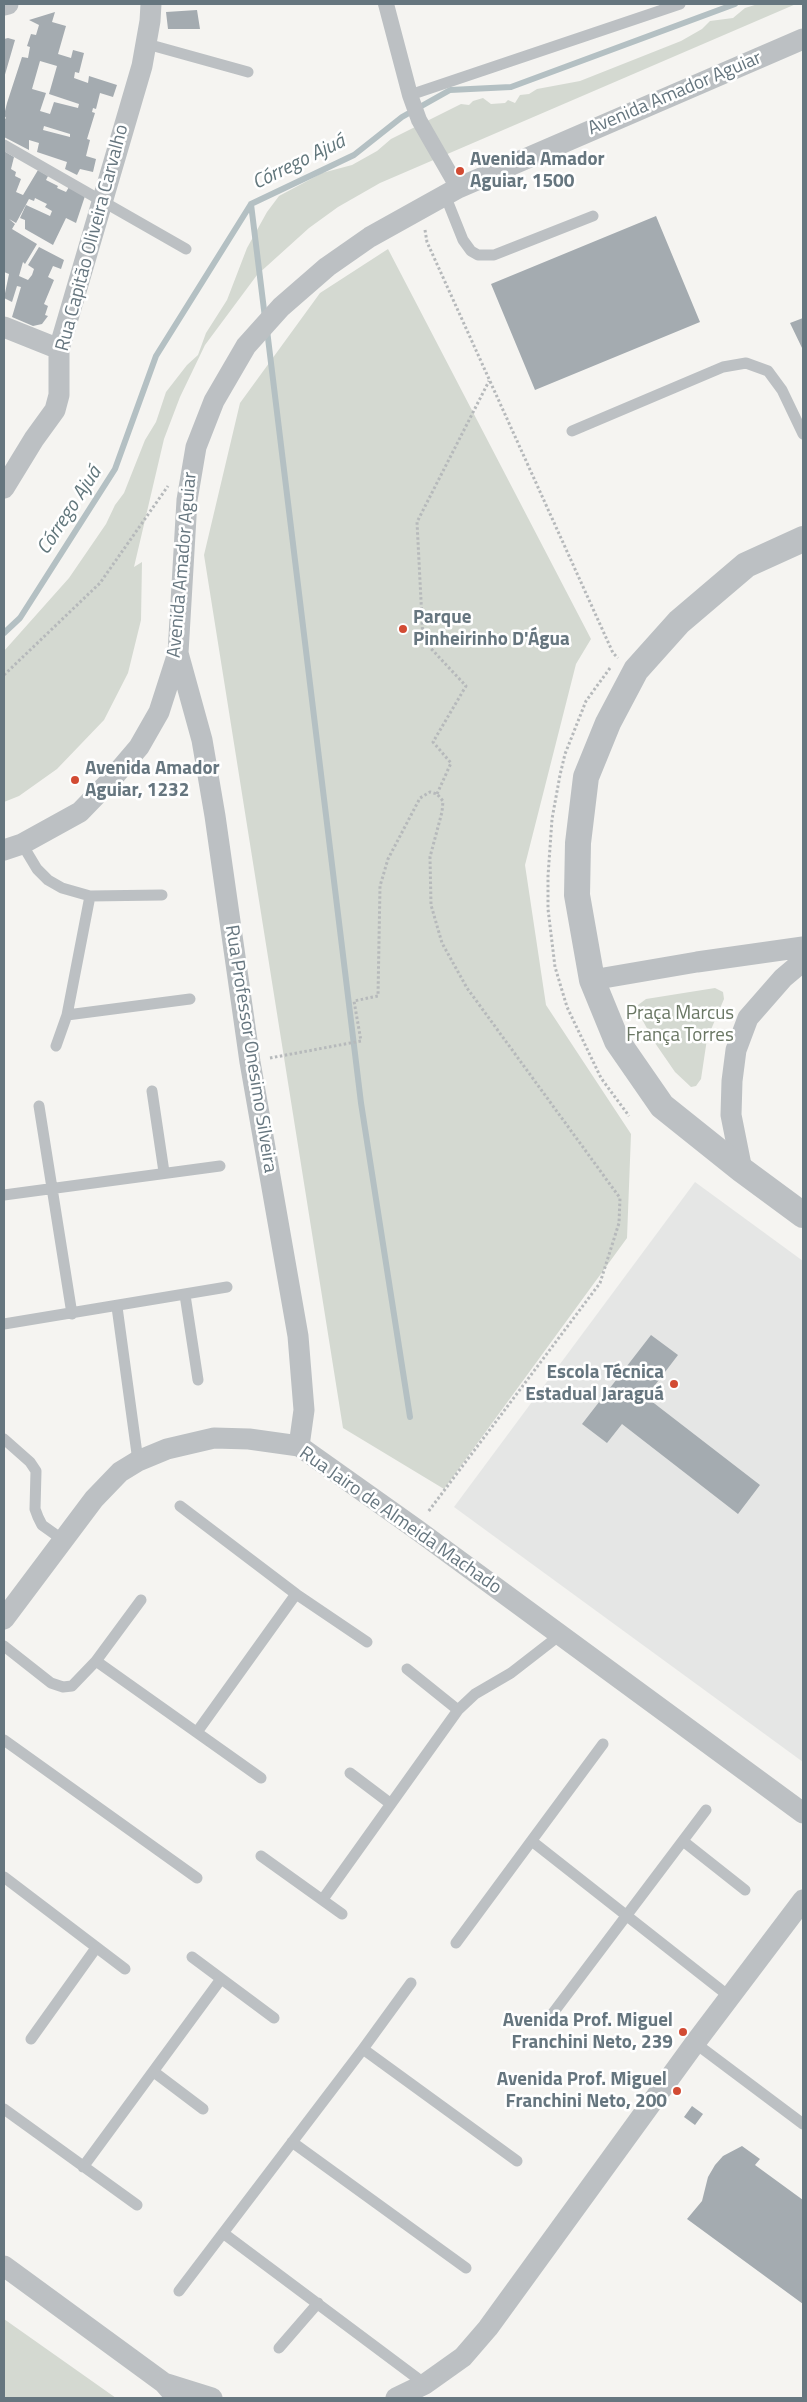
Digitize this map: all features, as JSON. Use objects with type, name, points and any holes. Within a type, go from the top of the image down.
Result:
[{"type":"street","points":[[4,5],[8,4]]},
{"type":"street","name":"Rua Capitão Oliveira Carvalho","points":[[4,488],[34,439],[55,410],[60,395],[58,349],[147,44],[151,4]]},
{"type":"street","points":[[386,4],[410,95],[419,120],[451,191]]},
{"type":"street","name":"Avenida Amador Aguiar","points":[[13,848],[80,812],[139,747],[159,712],[178,653],[186,500],[196,447],[214,401],[246,346],[281,307],[328,268],[370,237],[451,191],[803,40]]},
{"type":"street","points":[[4,327],[58,349]]},
{"type":"street","points":[[803,539],[746,565],[679,622],[636,670],[608,723],[586,777],[581,808],[577,895],[592,980],[617,1042],[662,1106],[742,1170],[803,1215]]},
{"type":"street","name":"Rua Professor Onesimo Silveira","points":[[178,653],[202,740],[215,816],[250,1062],[298,1336],[304,1410],[299,1446]]},
{"type":"street","points":[[592,980],[696,962],[803,947]]},
{"type":"street","points":[[742,1170],[731,1115],[732,1081],[736,1050],[748,1018],[783,978],[803,961]]},
{"type":"street","name":"Rua Jairo de Almeida Machado","points":[[4,1619],[94,1499],[120,1472],[138,1461],[167,1449],[214,1438],[299,1446],[416,1529],[803,1813]]},
{"type":"street","points":[[396,2398],[425,2384],[463,2356],[488,2328],[695,2043],[803,1900]]},
{"type":"street","points":[[4,2266],[171,2390],[204,2394],[212,2398]]},
{"type":"lane","points":[[410,95],[680,4]]},
{"type":"lane","points":[[147,44],[248,72]]},
{"type":"lane","points":[[4,145],[48,169],[102,203],[186,248]]},
{"type":"lane","points":[[451,191],[463,240],[470,250],[478,254],[494,255],[593,216]]},
{"type":"lane","points":[[572,430],[723,367],[746,363],[768,371],[782,390],[803,434]]},
{"type":"lane","points":[[13,848],[48,880],[62,888],[90,896],[162,895]]},
{"type":"lane","points":[[56,1046],[66,1015],[90,896]]},
{"type":"lane","points":[[66,1015],[190,999]]},
{"type":"lane","points":[[152,1091],[164,1172]]},
{"type":"lane","points":[[40,1106],[72,1314]]},
{"type":"lane","points":[[4,1195],[164,1172],[220,1166]]},
{"type":"lane","points":[[4,1324],[116,1307],[227,1287]]},
{"type":"lane","points":[[185,1295],[198,1380]]},
{"type":"lane","points":[[116,1307],[138,1461]]},
{"type":"lane","points":[[4,1439],[30,1462],[36,1471],[35,1509],[38,1517],[42,1525],[63,1540]]},
{"type":"lane","points":[[180,1506],[296,1594],[367,1642]]},
{"type":"lane","points":[[197,1732],[296,1594]]},
{"type":"lane","points":[[4,1646],[51,1683],[62,1687],[72,1686],[96,1661],[141,1600]]},
{"type":"lane","points":[[323,1899],[458,1710],[474,1694],[511,1673],[560,1636]]},
{"type":"lane","points":[[96,1661],[261,1778]]},
{"type":"lane","points":[[407,1669],[458,1710]]},
{"type":"lane","points":[[4,1740],[197,1878]]},
{"type":"lane","points":[[456,1943],[533,1842],[603,1744]]},
{"type":"lane","points":[[350,1773],[391,1804]]},
{"type":"lane","points":[[550,2017],[706,1810]]},
{"type":"lane","points":[[683,1841],[745,1890]]},
{"type":"lane","points":[[533,1842],[730,1997]]},
{"type":"lane","points":[[261,1856],[342,1914]]},
{"type":"lane","points":[[4,1879],[126,1969]]},
{"type":"lane","points":[[31,2039],[96,1948]]},
{"type":"lane","points":[[192,1956],[274,2018]]},
{"type":"lane","points":[[83,2167],[221,1978]]},
{"type":"lane","points":[[179,2291],[411,1984]]},
{"type":"lane","points":[[695,2043],[803,2124]]},
{"type":"lane","points":[[363,2049],[517,2161]]},
{"type":"lane","points":[[154,2072],[203,2109]]},
{"type":"lane","points":[[4,2109],[137,2205]]},
{"type":"lane","points":[[292,2142],[466,2268]]},
{"type":"lane","points":[[223,2233],[425,2384]]},
{"type":"lane","points":[[279,2348],[318,2303]]},
{"type":"path","points":[[420,207],[427,242],[613,654],[636,670]]},
{"type":"path","points":[[437,794],[451,763],[433,742],[466,686],[423,640],[416,522],[489,380]]},
{"type":"path","points":[[4,675],[100,583],[173,479]]},
{"type":"path","points":[[250,1062],[361,1041],[354,1001],[378,996],[380,886],[388,859],[420,798],[430,792],[437,794],[443,801],[430,858],[431,905],[442,943],[467,988],[620,1198],[620,1223],[600,1283],[416,1529]]},
{"type":"shaded area","name":"Escola Técnica Estadual Jaraguá","points":[[695,1182],[803,1261],[803,1762],[454,1507]]},
{"type":"green space","points":[[758,4],[796,4],[380,183],[338,207],[309,228],[257,275],[205,345],[180,397],[164,439],[134,567],[142,562],[141,620],[128,673],[104,720],[57,769],[19,796],[4,802],[4,651],[69,578],[106,524],[115,505],[124,493],[145,440],[156,422],[166,392],[187,365],[198,355],[206,333],[227,300],[247,248],[267,212],[279,196],[322,173],[352,165],[377,151],[391,139],[461,104],[469,105],[473,101],[483,98],[491,104],[505,103],[508,100],[515,103],[520,95],[529,94],[537,89],[580,81],[681,41],[702,29],[710,21],[733,18],[745,8]]},
{"type":"green space","name":"Parque Pinheirinho D'Água","points":[[388,249],[591,639],[576,664],[525,865],[546,1005],[631,1134],[627,1238],[444,1489],[343,1428],[204,555],[240,403],[320,293]]},
{"type":"green space","name":"Praça Marcus França Torres","points":[[715,988],[723,992],[724,999],[707,1039],[701,1079],[696,1086],[691,1087],[675,1072],[655,1043],[638,1012],[638,1005],[646,999]]},
{"type":"green space","points":[[4,2319],[116,2398],[4,2398]]},
{"type":"building","points":[[197,10],[200,29],[168,29],[166,12]]},
{"type":"building","points":[[55,12],[52,22],[66,26],[58,54],[71,58],[73,50],[84,53],[79,73],[75,72],[74,78],[88,83],[89,76],[117,85],[113,97],[100,93],[96,109],[93,108],[92,112],[95,113],[87,139],[90,140],[86,156],[96,159],[93,172],[80,169],[77,175],[65,169],[67,162],[37,152],[39,143],[29,140],[29,150],[4,137],[4,120],[6,118],[4,115],[7,103],[22,57],[28,58],[30,47],[27,46],[31,34],[36,35],[39,25],[29,20]],"holes":[[[40,61],[57,66],[49,94],[79,104],[78,108],[54,102],[50,114],[40,111],[46,93],[32,89]],[[44,126],[70,134],[70,137],[43,130]]]},
{"type":"building","points":[[4,39],[15,40],[4,78]]},
{"type":"building","points":[[4,151],[14,157],[11,169],[16,172],[15,176],[21,179],[16,192],[23,195],[38,170],[48,176],[46,180],[58,186],[57,188],[66,192],[69,187],[85,196],[76,223],[66,218],[53,245],[25,229],[25,220],[20,218],[26,205],[50,216],[52,211],[45,207],[47,204],[35,198],[34,201],[29,199],[16,223],[9,219],[15,224],[12,229],[37,244],[25,264],[23,262],[19,276],[28,280],[32,275],[34,269],[28,265],[39,247],[64,260],[61,269],[53,266],[48,277],[54,280],[44,304],[48,306],[45,315],[48,316],[42,324],[33,326],[12,317],[21,287],[17,286],[12,302],[4,298],[9,274],[4,272]]},
{"type":"building","points":[[656,216],[700,322],[535,390],[491,284]]},
{"type":"building","points":[[803,318],[803,350],[790,323]]},
{"type":"building","points":[[651,1335],[678,1355],[646,1397],[760,1485],[738,1514],[622,1424],[607,1443],[582,1424]]},
{"type":"building","points":[[692,2106],[703,2114],[695,2125],[684,2117]]},
{"type":"building","points":[[742,2146],[760,2159],[755,2165],[803,2200],[803,2304],[687,2219],[702,2201],[708,2177],[715,2165],[723,2156]]},
{"type":"waterway","name":"Córrego Ajuá","points":[[4,633],[20,618],[115,469],[156,356],[251,204],[354,155],[402,117],[450,90],[511,87],[735,4]]},
{"type":"waterway","points":[[251,204],[265,318]]},
{"type":"waterway","points":[[267,330],[361,1103],[410,1417]]},
{"type":"place","name":"Avenida Amador Aguiar, 1500","points":[[460,171]]},
{"type":"place","name":"Parque Pinheirinho D'Água","points":[[403,629]]},
{"type":"place","name":"Avenida Amador Aguiar, 1232","points":[[75,780]]},
{"type":"place","name":"Escola Técnica Estadual Jaraguá","points":[[674,1384]]},
{"type":"place","name":"Avenida Prof. Miguel Franchini Neto, 239","points":[[683,2032]]},
{"type":"place","name":"Avenida Prof. Miguel Franchini Neto, 200","points":[[677,2091]]}]
